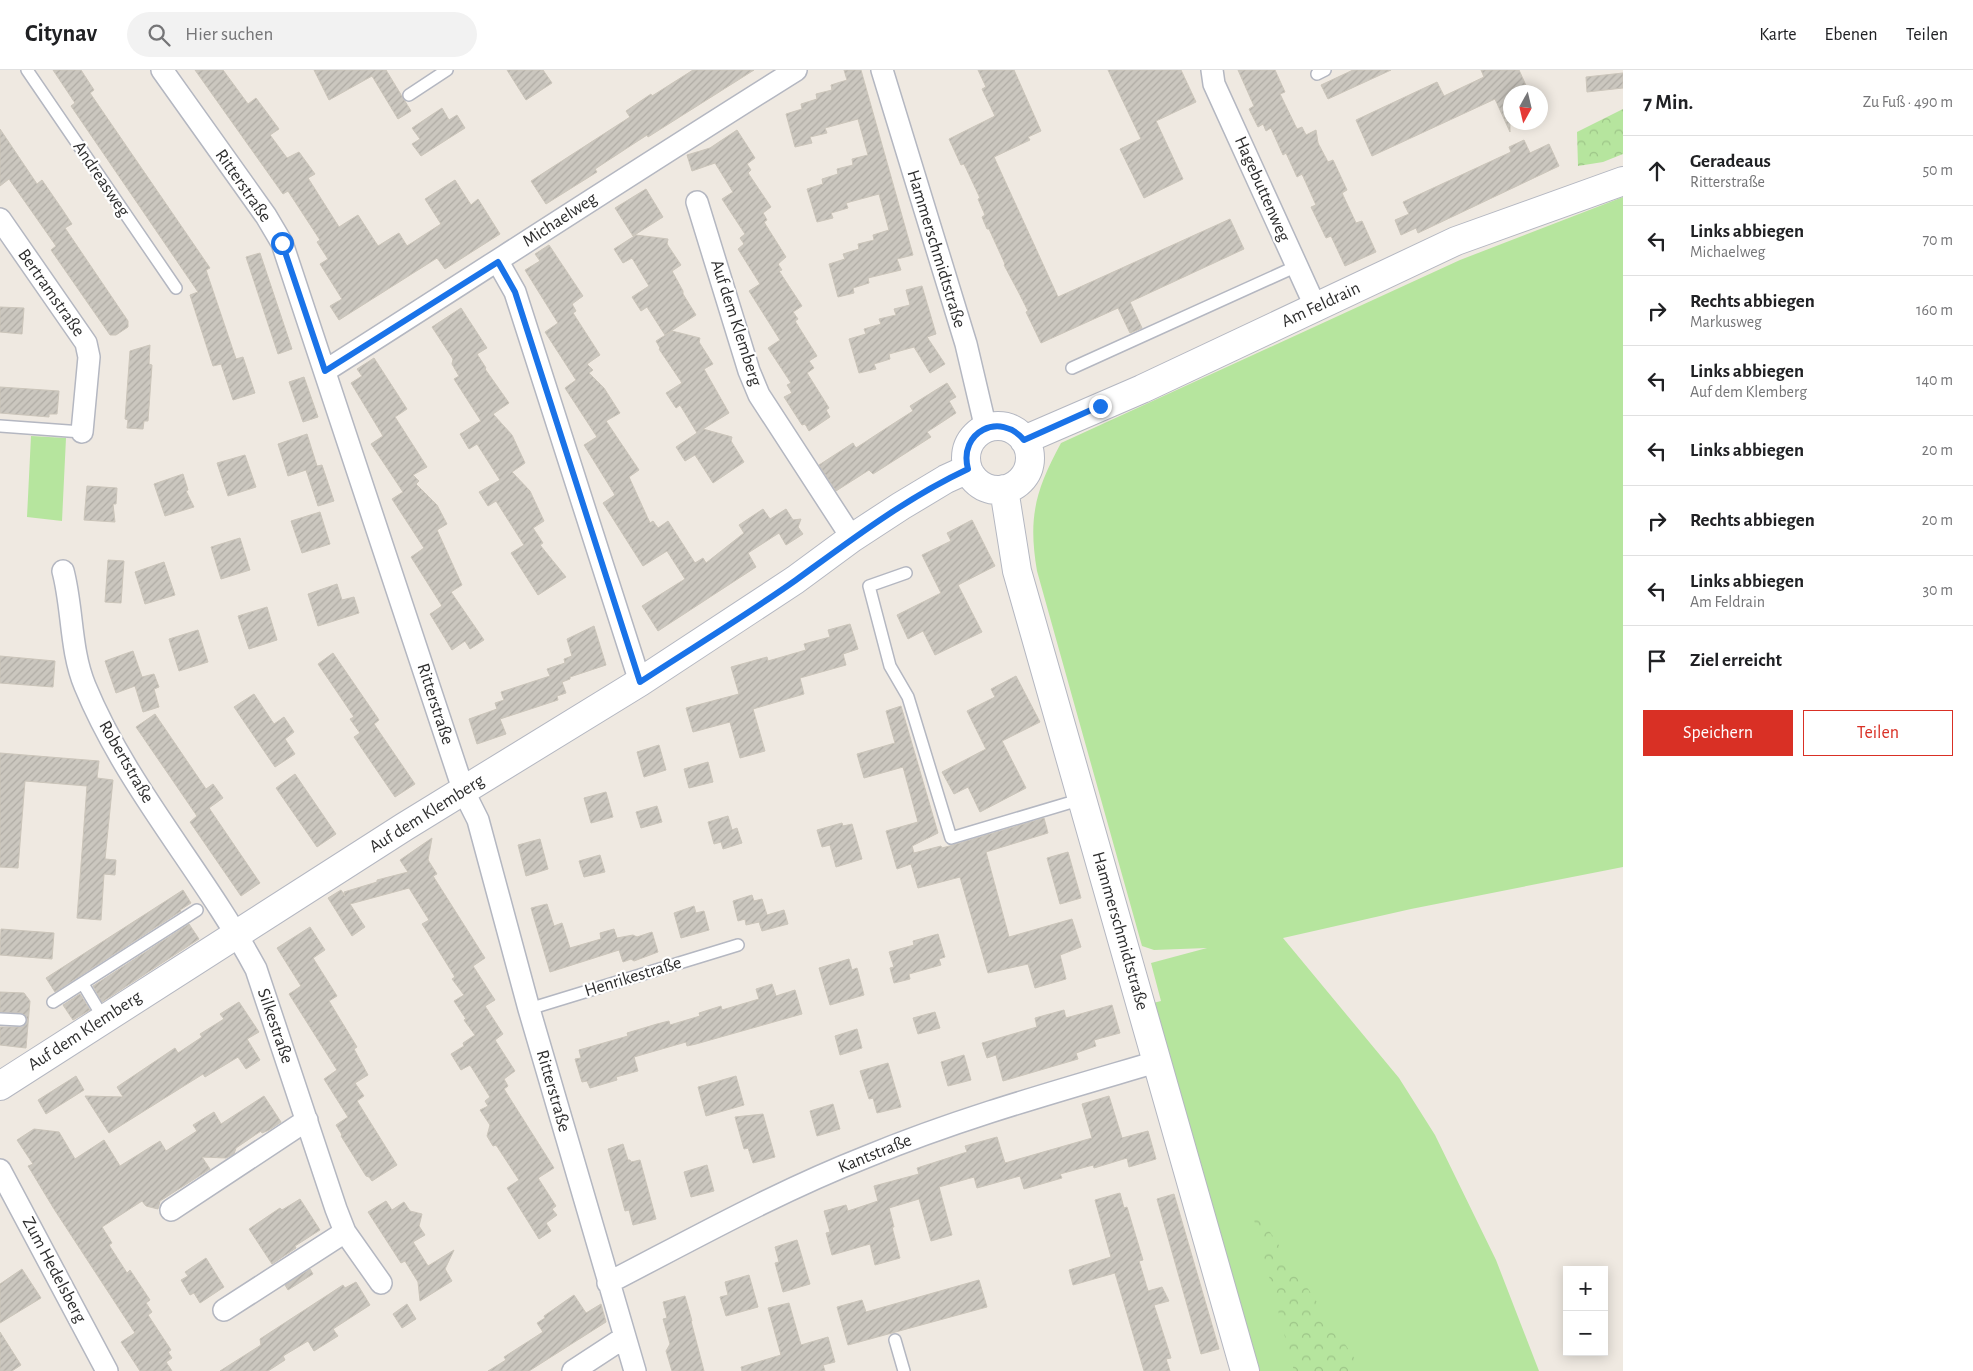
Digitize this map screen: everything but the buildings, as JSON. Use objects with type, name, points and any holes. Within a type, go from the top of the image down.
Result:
[{"type":"street","name":"Ritterstraße","points":[[162,70],[266,216],[282,243],[464,792],[478,820],[529,1009],[635,1371]]},
{"type":"street","name":"Michaelweg","points":[[325,371],[498,262],[677,144],[796,70]]},
{"type":"street","name":"Hammerschmidtstraße","points":[[882,70],[966,344],[986,428]]},
{"type":"street","name":"Hagebuttenweg","points":[[1212,70],[1214,84],[1316,308]]},
{"type":"street","name":"Am Feldrain","points":[[1024,440],[1142,389],[1456,241],[1623,181]]},
{"type":"street","name":"Auf dem Klemberg","points":[[697,202],[749,371],[759,395],[852,538]]},
{"type":"street","name":"Bertramstraße","points":[[0,219],[86,344],[89,357],[82,432]]},
{"type":"street","points":[[498,262],[515,292],[640,682]]},
{"type":"street","points":[[1000,426],[1010,428],[1024,440],[1029,455],[1026,472],[1015,485],[1004,489],[988,488],[981,485],[971,475],[966,458],[971,441],[976,434],[986,428],[1000,426]]},
{"type":"street","name":"Auf dem Klemberg","points":[[0,1086],[237,934],[640,682],[795,580],[852,538],[916,497],[968,469]]},
{"type":"street","name":"Hammerschmidtstraße","points":[[1004,489],[1018,571],[1245,1371]]},
{"type":"street","name":"Robertstraße","points":[[63,571],[69,592],[76,658],[84,684],[94,705],[110,738],[151,804],[237,934]]},
{"type":"street","name":"Silkestraße","points":[[237,934],[256,969],[345,1232],[381,1283]]},
{"type":"street","name":"Kantstraße","points":[[608,1283],[792,1189],[864,1157],[974,1116],[1156,1062]]},
{"type":"street","points":[[171,1210],[308,1120]]},
{"type":"street","name":"Zum Hedelsberg","points":[[0,1170],[107,1371]]},
{"type":"street","points":[[224,1310],[345,1232]]},
{"type":"street","points":[[573,1371],[625,1337]]},
{"type":"lane","name":"Andreasweg","points":[[27,70],[176,288]]},
{"type":"lane","points":[[409,95],[447,70]]},
{"type":"lane","points":[[1072,368],[1297,266]]},
{"type":"lane","points":[[0,426],[82,432]]},
{"type":"lane","points":[[906,573],[870,586],[890,666],[908,697],[951,838],[1082,799]]},
{"type":"lane","points":[[52,1002],[83,984],[196,910]]},
{"type":"lane","name":"Henrikestraße","points":[[529,1009],[738,944]]},
{"type":"lane","points":[[83,984],[104,1019]]},
{"type":"lane","points":[[0,1019],[20,1020]]},
{"type":"lane","points":[[895,1340],[904,1371]]},
{"type":"green space","points":[[1623,109],[1623,154],[1603,162],[1578,166],[1577,132]]},
{"type":"green space","points":[[1623,197],[1623,867],[1411,909],[1283,938],[1399,1078],[1435,1135],[1496,1260],[1539,1371],[1260,1371],[1153,1003],[1161,1001],[1151,963],[1207,948],[1154,950],[1142,946],[1037,571],[1033,535],[1036,505],[1040,491],[1061,443],[1460,260]]},
{"type":"green space","points":[[31,436],[66,438],[62,521],[27,517]]},
{"type":"green space","points":[[1252,1212],[1270,1232],[1363,1371],[1294,1371]]},
{"type":"route","points":[[282,243],[325,371],[498,262],[515,292],[640,682],[795,580],[852,538],[901,506],[946,479],[968,469],[967,450],[976,434],[982,430],[991,426],[1010,428],[1024,440],[1100,406]]}]
